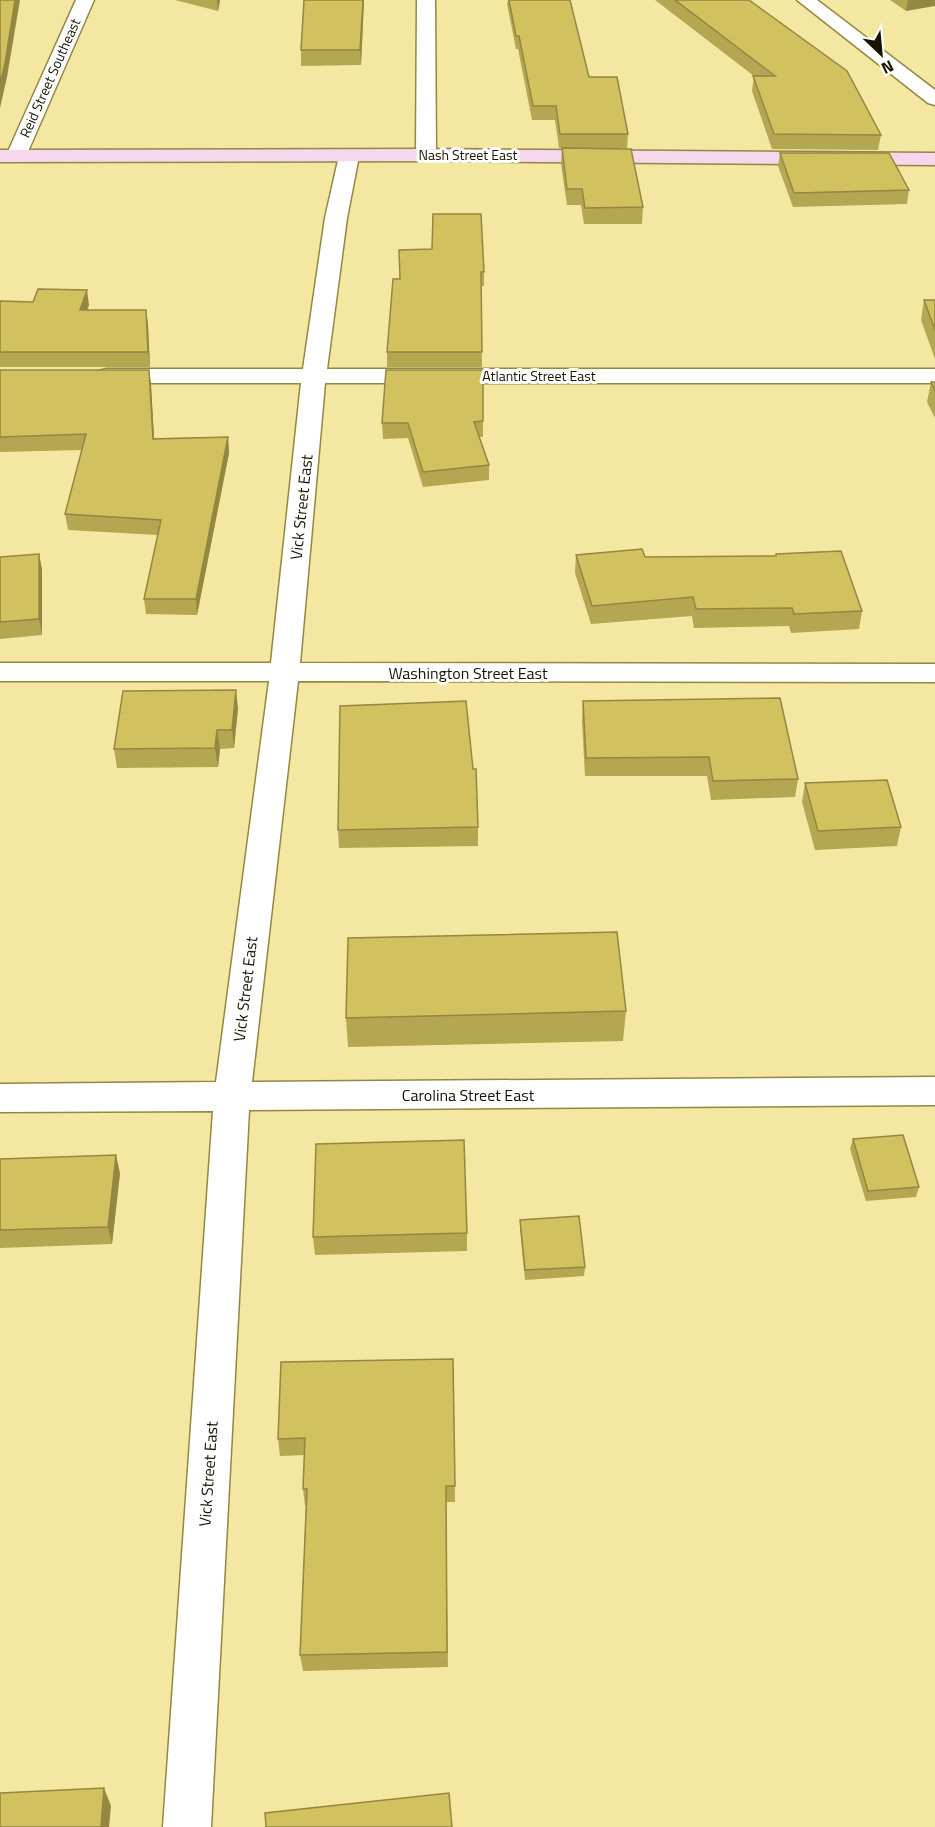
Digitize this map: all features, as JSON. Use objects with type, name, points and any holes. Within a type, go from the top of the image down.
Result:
[{"type":"main road","name":"Nash Street East","points":[[8,156],[426,155],[935,159]]},
{"type":"street","name":"Reid Street Southeast","points":[[8,156],[85,0]]},
{"type":"street","points":[[426,0],[426,155]]},
{"type":"street","points":[[806,0],[935,99]]},
{"type":"street","name":"Vick Street East","points":[[187,1827],[232,1096],[285,672],[314,375],[336,218],[349,156]]},
{"type":"street","name":"Atlantic Street East","points":[[81,376],[935,376]]},
{"type":"street","name":"Washington Street East","points":[[0,672],[935,673]]},
{"type":"street","name":"Carolina Street East","points":[[0,1098],[935,1091]]},
{"type":"building","points":[[0,0],[15,0],[0,84]]},
{"type":"building","points":[[304,0],[363,0],[360,50],[301,50]]},
{"type":"building","points":[[509,0],[570,0],[589,77],[617,77],[628,134],[560,134],[556,106],[533,106],[519,36],[516,36]]},
{"type":"building","points":[[675,0],[749,0],[847,71],[881,135],[774,134],[753,76],[775,76]]},
{"type":"building","points":[[562,148],[631,149],[643,207],[585,208],[582,189],[567,189]]},
{"type":"building","points":[[780,153],[889,153],[909,190],[794,193]]},
{"type":"building","points":[[433,214],[481,214],[484,272],[481,272],[482,352],[387,352],[393,279],[400,279],[399,250],[432,249]]},
{"type":"building","points":[[38,289],[87,290],[80,310],[146,310],[148,352],[0,352],[0,301],[33,302]]},
{"type":"building","points":[[924,300],[935,300],[935,330]]},
{"type":"building","points":[[0,370],[149,370],[153,439],[228,437],[196,599],[144,599],[161,520],[65,514],[86,434],[0,437]]},
{"type":"building","points":[[386,370],[483,370],[483,421],[474,422],[489,465],[423,472],[408,423],[382,423]]},
{"type":"building","points":[[642,549],[645,557],[776,556],[776,554],[841,551],[862,611],[794,614],[792,608],[696,609],[693,597],[592,606],[576,555]]},
{"type":"building","points":[[39,554],[39,619],[0,622],[0,557]]},
{"type":"building","points":[[236,690],[232,730],[217,730],[215,748],[114,749],[123,691]]},
{"type":"building","points":[[780,698],[798,779],[713,781],[709,757],[586,758],[583,701]]},
{"type":"building","points":[[466,701],[473,769],[476,769],[478,827],[338,830],[340,706]]},
{"type":"building","points":[[887,780],[901,827],[818,831],[805,783]]},
{"type":"building","points":[[617,932],[626,1011],[346,1018],[348,938]]},
{"type":"building","points":[[903,1135],[919,1187],[868,1191],[853,1139]]},
{"type":"building","points":[[464,1140],[467,1233],[313,1237],[316,1144]]},
{"type":"building","points":[[116,1155],[108,1227],[0,1230],[0,1159]]},
{"type":"building","points":[[579,1216],[585,1267],[525,1270],[520,1220]]},
{"type":"building","points":[[453,1359],[455,1486],[446,1486],[447,1652],[300,1655],[307,1489],[303,1489],[305,1438],[278,1439],[281,1362]]},
{"type":"building","points":[[104,1788],[101,1827],[0,1827],[0,1793]]},
{"type":"building","points":[[449,1793],[452,1827],[266,1827],[265,1813]]}]
